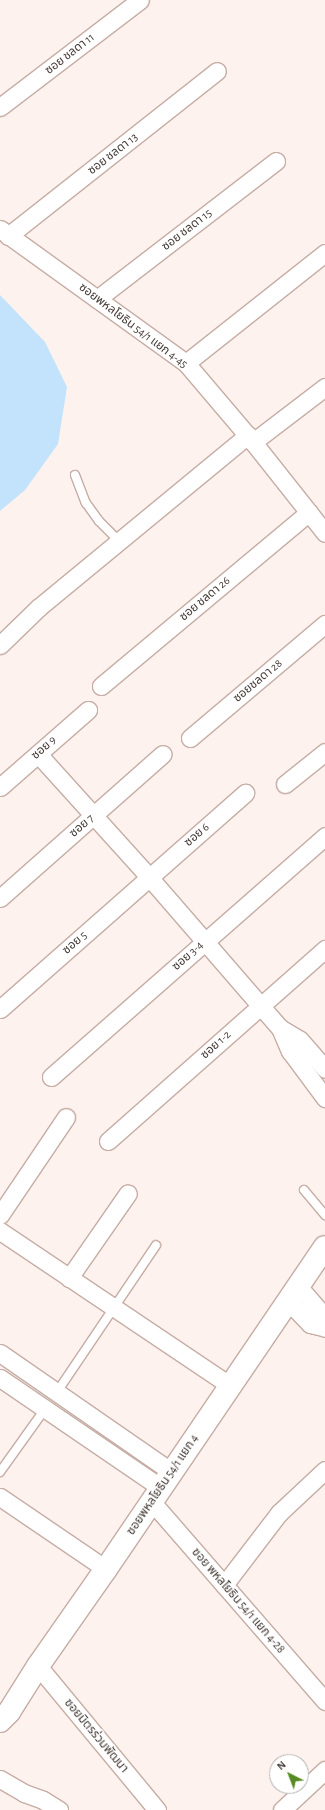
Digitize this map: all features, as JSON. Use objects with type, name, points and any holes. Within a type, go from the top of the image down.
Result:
[{"type":"street","name":"ซอย ชลดา 11","points":[[0,107],[140,0]]},
{"type":"street","name":"ซอย ชลดา 13","points":[[4,233],[217,71]]},
{"type":"street","name":"ซอย ชลดา 15","points":[[97,299],[276,161]]},
{"type":"street","name":"ซอยพหลโยธิน 54/1 แยก 4-45","points":[[4,233],[186,364],[316,514],[325,533]]},
{"type":"street","points":[[186,364],[325,253]]},
{"type":"street","points":[[0,645],[38,608],[120,541],[250,438],[325,387]]},
{"type":"street","name":"ซอย ชลดา 26","points":[[101,686],[316,514]]},
{"type":"street","name":"ซอยชลดา 28","points":[[190,738],[325,624]]},
{"type":"street","name":"ซอย 9","points":[[0,787],[88,710]]},
{"type":"street","points":[[286,784],[325,752]]},
{"type":"street","points":[[38,754],[149,877],[280,1028],[290,1051],[325,1098]]},
{"type":"street","name":"ซอย 7","points":[[0,898],[163,754]]},
{"type":"street","name":"ซอย 6","points":[[149,877],[245,793]]},
{"type":"street","name":"ซอย 3-4","points":[[51,1077],[325,836]]},
{"type":"street","name":"ซอย 5","points":[[0,1009],[149,877]]},
{"type":"street","name":"ซอย 1-2","points":[[108,1141],[325,949]]},
{"type":"street","points":[[280,1028],[300,1040],[325,1069]]},
{"type":"street","points":[[0,1215],[66,1117]]},
{"type":"street","points":[[69,1278],[128,1193]]},
{"type":"street","points":[[0,1231],[231,1386]]},
{"type":"street","name":"ซอยพหลโยธิน 54/1 แยก 4","points":[[0,1721],[9,1712],[38,1666],[106,1569],[325,1246]]},
{"type":"street","points":[[293,1294],[310,1324],[324,1328]]},
{"type":"street","points":[[2,1357],[57,1392],[136,1447],[162,1487]]},
{"type":"street","points":[[0,1378],[162,1487]]},
{"type":"street","points":[[125,1463],[136,1447]]},
{"type":"street","points":[[224,1585],[279,1513],[325,1470]]},
{"type":"street","name":"ซอย พหลโยธิน 54/1 แยก 4-28","points":[[162,1487],[224,1585],[321,1693]]},
{"type":"street","points":[[0,1497],[106,1569]]},
{"type":"street","name":"ซอยมิตรร่วมพัฒนา","points":[[38,1666],[154,1809]]},
{"type":"street","points":[[282,1810],[325,1770]]},
{"type":"street","points":[[0,1779],[24,1793],[43,1800],[59,1810]]},
{"type":"lane","points":[[76,475],[86,503],[99,521],[120,541]]},
{"type":"lane","points":[[304,1190],[325,1215]]},
{"type":"lane","points":[[57,1392],[115,1309],[156,1245]]},
{"type":"lane","points":[[0,1472],[45,1409]]},
{"type":"water","points":[[0,295],[45,342],[67,387],[58,444],[25,490],[0,511]]}]
